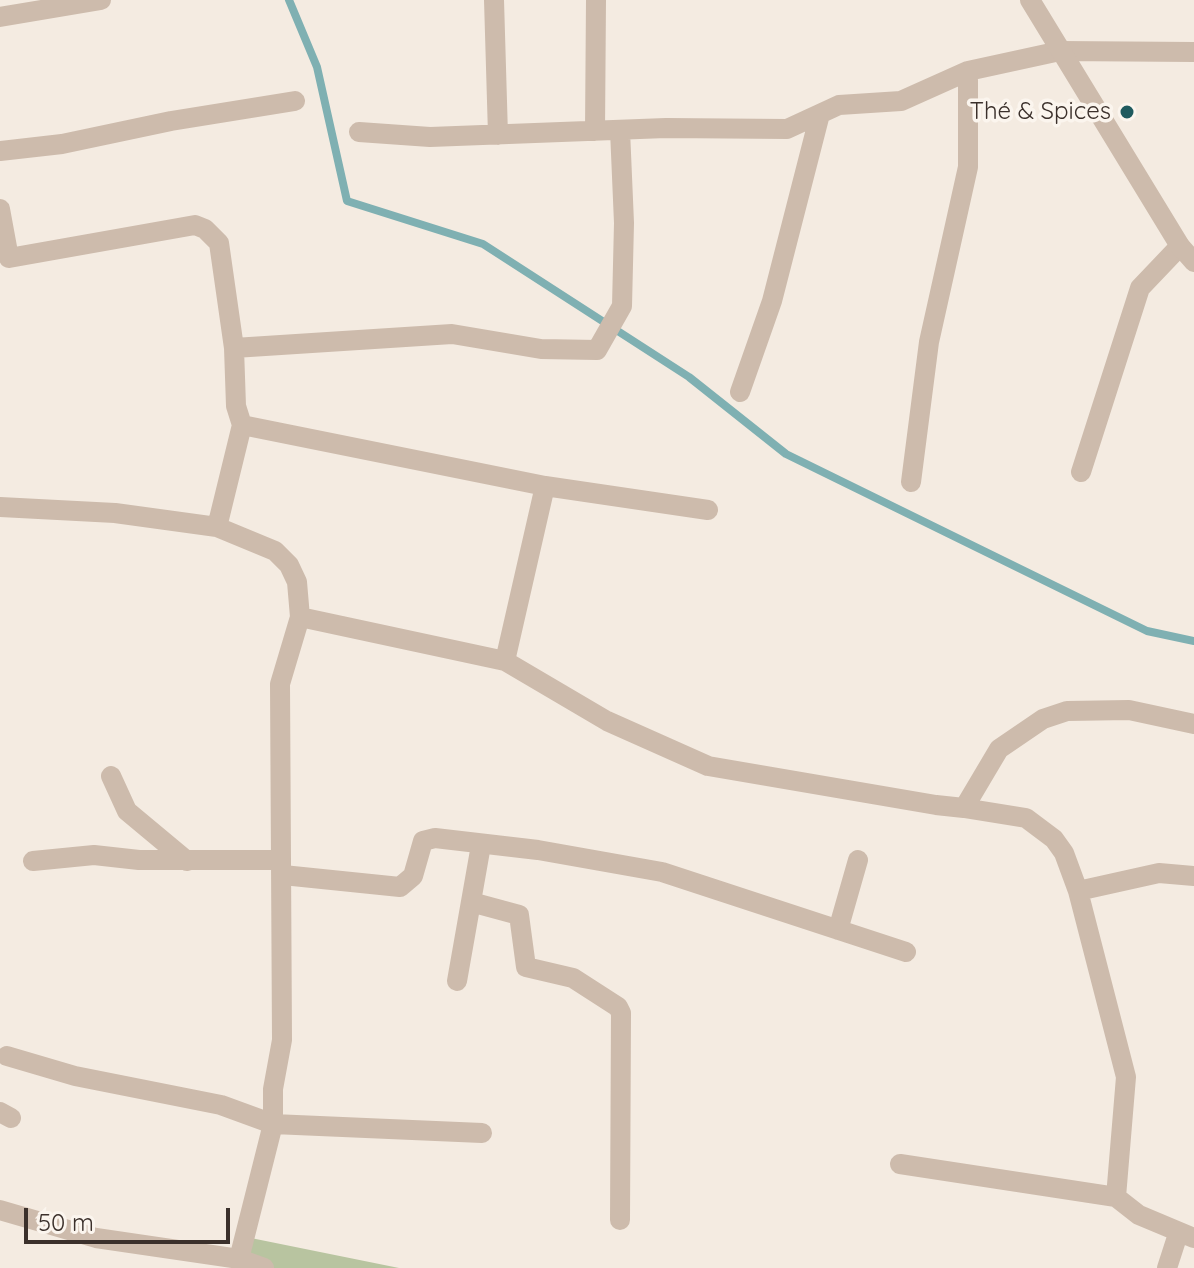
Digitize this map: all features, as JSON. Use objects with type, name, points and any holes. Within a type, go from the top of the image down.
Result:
[{"type":"street","points":[[0,17],[101,0]]},
{"type":"street","points":[[494,0],[498,135]]},
{"type":"street","points":[[595,131],[596,0]]},
{"type":"street","points":[[1030,0],[1180,246],[1194,262]]},
{"type":"street","points":[[359,132],[430,137],[620,130],[787,129],[839,105],[901,101],[968,71],[1060,51],[1194,52]]},
{"type":"street","points":[[911,482],[931,328],[968,167],[968,71]]},
{"type":"street","points":[[0,151],[62,144],[171,121],[295,101]]},
{"type":"street","points":[[740,392],[772,301],[820,114]]},
{"type":"street","points":[[234,348],[452,334],[541,349],[597,350],[622,306],[624,223],[620,130]]},
{"type":"street","points":[[0,209],[5,259],[195,225],[205,229],[219,243],[234,348],[236,406],[242,425],[217,527]]},
{"type":"street","points":[[1081,472],[1140,288],[1180,246]]},
{"type":"street","points":[[242,425],[545,486],[708,510]]},
{"type":"street","points":[[505,661],[545,486]]},
{"type":"street","points":[[0,507],[115,513],[217,527],[275,551],[289,565],[297,582],[300,617],[280,684],[282,1040],[273,1089],[273,1124],[239,1259]]},
{"type":"street","points":[[300,617],[505,661],[607,721],[708,766],[1026,818],[1054,839],[1064,853],[1078,891],[1126,1077],[1116,1197]]},
{"type":"street","points":[[964,808],[999,749],[1043,719],[1067,711],[1129,710],[1194,724]]},
{"type":"street","points":[[111,776],[127,811],[187,861]]},
{"type":"street","points":[[33,861],[94,855],[187,861],[282,868],[400,887],[413,876],[423,841],[428,838],[538,850],[662,872],[906,952]]},
{"type":"street","points":[[457,981],[481,845]]},
{"type":"street","points":[[838,930],[858,860]]},
{"type":"street","points":[[1078,891],[1159,873],[1194,876]]},
{"type":"street","points":[[471,902],[519,915],[526,967],[573,978],[618,1007],[621,1013],[620,1220]]},
{"type":"street","points":[[7,1056],[86,1078],[221,1105],[273,1124],[482,1133]]},
{"type":"street","points":[[900,1164],[1116,1197],[1139,1215],[1186,1236],[1167,1268]]},
{"type":"street","points":[[0,1210],[96,1238],[239,1259],[264,1268]]},
{"type":"green space","points":[[241,1236],[399,1268],[231,1268]]},
{"type":"waterway","points":[[289,0],[317,67],[347,201],[483,244],[689,377],[786,454],[1147,631],[1194,641]]},
{"type":"place","name":"Thé & Spices","points":[[1127,112]]}]
